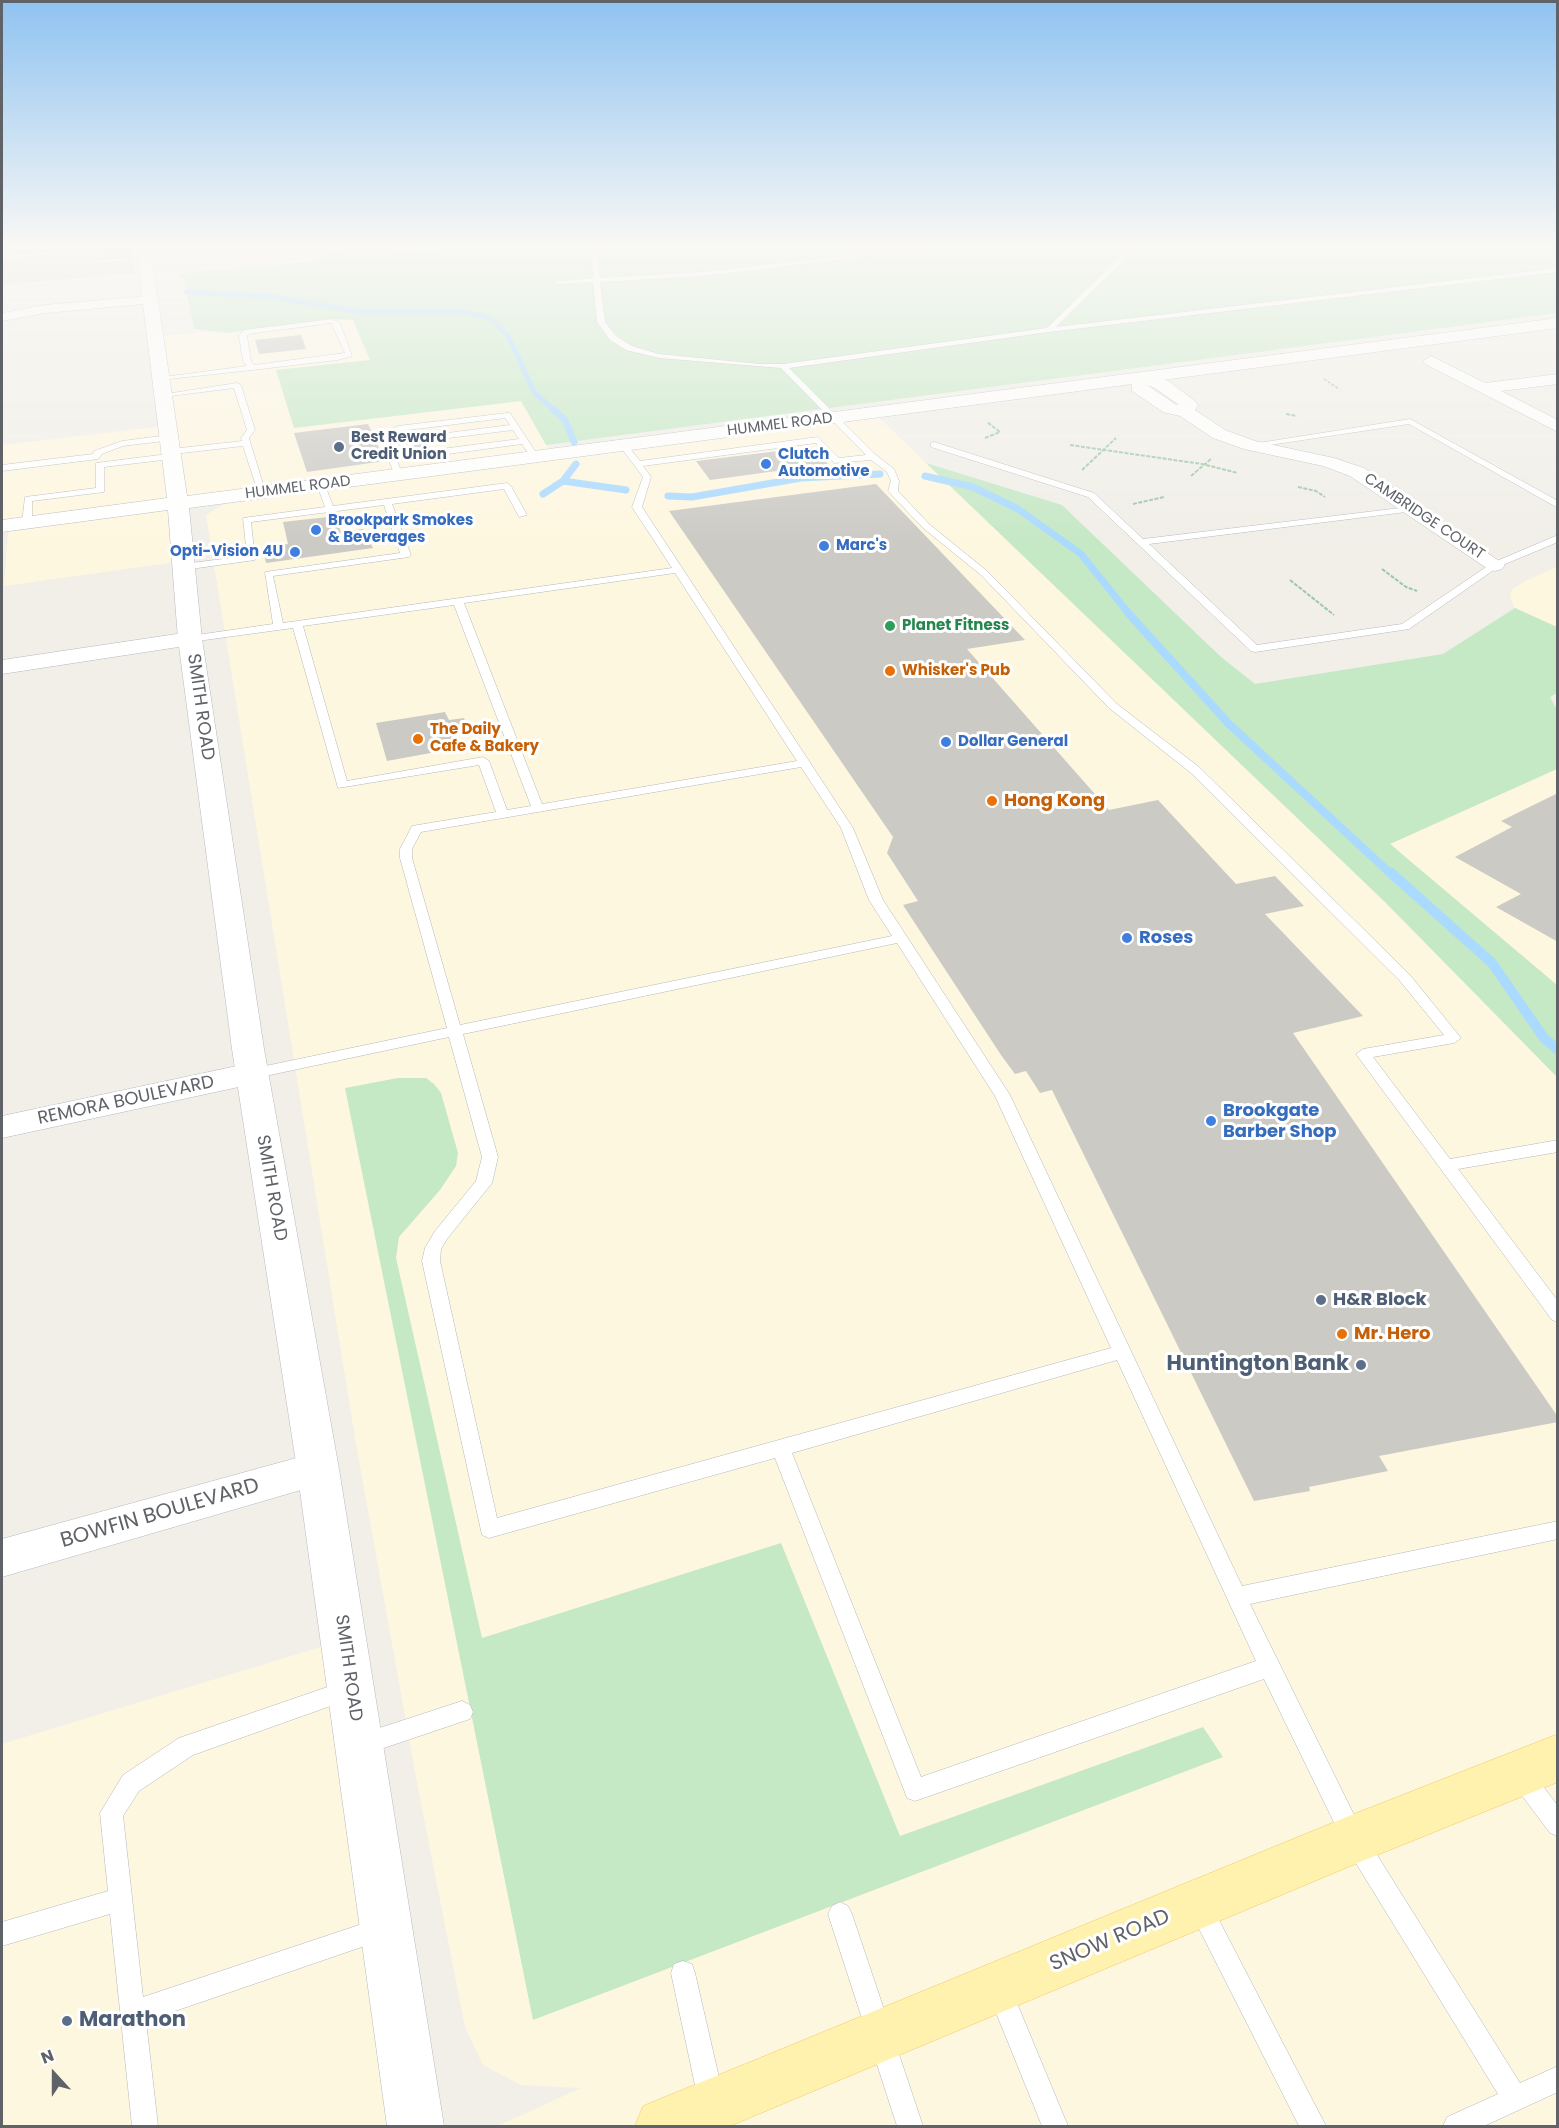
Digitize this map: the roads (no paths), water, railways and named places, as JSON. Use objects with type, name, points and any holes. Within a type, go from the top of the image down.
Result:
[{"type":"main road","name":"SMITH ROAD","points":[[156,346],[178,503],[190,639],[251,1074],[318,1469],[416,2127]]},
{"type":"main road","name":"HUMMEL ROAD","points":[[2,526],[321,485],[391,455],[535,457],[1380,346]]},
{"type":"main road","name":"SNOW ROAD","points":[[663,2127],[1354,1839],[1538,1765]]},
{"type":"street","points":[[1431,361],[1557,427]]},
{"type":"street","name":"CAMBRIDGE COURT","points":[[1139,378],[1138,387],[1169,408],[1186,411],[1206,427],[1250,445],[1350,469],[1414,508],[1495,565]]},
{"type":"street","points":[[1483,388],[1557,379]]},
{"type":"street","points":[[2,667],[190,639]]},
{"type":"street","name":"REMORA BOULEVARD","points":[[2,1127],[251,1074]]},
{"type":"street","name":"BOWFIN BOULEVARD","points":[[2,1558],[318,1469]]},
{"type":"lane","points":[[245,346],[247,361],[252,368]]},
{"type":"lane","points":[[162,387],[252,368],[338,358],[349,354],[346,346]]},
{"type":"lane","points":[[626,346],[698,362],[783,366],[929,346]]},
{"type":"lane","points":[[282,352],[286,364]]},
{"type":"lane","points":[[269,353],[273,365]]},
{"type":"lane","points":[[783,366],[873,457],[891,471],[895,481],[893,491],[926,526],[984,573],[1113,706],[1196,770],[1405,978],[1455,1038],[1363,1054],[1448,1165],[1557,1315]]},
{"type":"lane","points":[[162,387],[237,386],[251,430],[245,438],[246,443],[263,492]]},
{"type":"lane","points":[[391,455],[390,433],[398,429],[507,415],[535,457]]},
{"type":"lane","points":[[1250,445],[1410,421],[1557,505]]},
{"type":"lane","points":[[430,447],[520,434]]},
{"type":"lane","points":[[391,455],[520,434]]},
{"type":"lane","points":[[637,464],[818,440],[837,461],[873,457]]},
{"type":"lane","points":[[2,468],[98,461],[170,449],[246,443]]},
{"type":"lane","points":[[27,523],[28,499],[101,490],[97,453],[122,444],[170,449]]},
{"type":"lane","points":[[623,445],[647,481],[639,495],[637,507],[848,828],[876,900],[1002,1095],[1269,1667],[1354,1839],[1515,2098]]},
{"type":"lane","points":[[934,446],[1091,495],[1256,649],[1405,627],[1495,565],[1557,538]]},
{"type":"lane","points":[[391,455],[410,450]]},
{"type":"lane","points":[[321,485],[330,509]]},
{"type":"lane","points":[[183,567],[252,558],[246,520],[507,486],[522,515]]},
{"type":"lane","points":[[279,626],[268,574],[406,555],[387,502]]},
{"type":"lane","points":[[1142,542],[1414,508]]},
{"type":"lane","points":[[190,639],[678,570]]},
{"type":"lane","points":[[458,601],[538,808]]},
{"type":"lane","points":[[297,624],[342,784],[483,760],[503,815]]},
{"type":"lane","points":[[804,763],[416,829],[406,849],[406,858],[490,1157],[484,1183],[441,1235],[433,1248],[431,1262],[489,1529],[1121,1352]]},
{"type":"lane","points":[[251,1074],[901,938]]},
{"type":"lane","points":[[1448,1165],[1557,1146]]},
{"type":"lane","points":[[781,1448],[915,1790],[1269,1667]]},
{"type":"lane","points":[[1236,1596],[1557,1530]]},
{"type":"lane","points":[[145,2127],[111,1813],[131,1784],[187,1746],[351,1689]]},
{"type":"lane","points":[[359,1746],[462,1712]]},
{"type":"lane","points":[[1538,1765],[1557,1825]]},
{"type":"lane","points":[[2,1934],[120,1899]]},
{"type":"lane","points":[[1198,1904],[1313,2127]]},
{"type":"lane","points":[[840,1914],[910,2127]]},
{"type":"lane","points":[[132,2013],[386,1927]]},
{"type":"lane","points":[[683,1973],[712,2106]]},
{"type":"lane","points":[[998,1987],[1055,2127]]},
{"type":"lane","points":[[1456,2127],[1557,2079]]},
{"type":"waterway","points":[[513,346],[534,392],[554,410]]},
{"type":"waterway","points":[[553,409],[565,420],[574,442]]},
{"type":"waterway","points":[[563,481],[576,464]]},
{"type":"waterway","points":[[668,496],[692,497],[801,478],[880,474]]},
{"type":"waterway","points":[[925,476],[973,487],[1018,509],[1081,554],[1130,615]]},
{"type":"waterway","points":[[543,494],[563,481]]},
{"type":"waterway","points":[[563,481],[626,490]]},
{"type":"waterway","points":[[1129,614],[1229,724],[1391,874]]},
{"type":"waterway","points":[[1390,872],[1492,963],[1544,1038],[1558,1050]]},
{"type":"place","name":"Best Reward Credit Union","points":[[339,447]]},
{"type":"place","name":"Clutch Automotive","points":[[766,464]]},
{"type":"place","name":"Brookpark Smokes & Beverages","points":[[316,530]]},
{"type":"place","name":"Marc's","points":[[824,546]]},
{"type":"place","name":"Opti-Vision 4U","points":[[295,552]]},
{"type":"place","name":"Planet Fitness","points":[[890,626]]},
{"type":"place","name":"Whisker's Pub","points":[[890,671]]},
{"type":"place","name":"The Daily Cafe & Bakery","points":[[418,739]]},
{"type":"place","name":"Dollar General","points":[[946,742]]},
{"type":"place","name":"Hong Kong","points":[[992,801]]},
{"type":"place","name":"Roses","points":[[1127,938]]},
{"type":"place","name":"Brookgate Barber Shop","points":[[1211,1121]]},
{"type":"place","name":"H&R Block","points":[[1321,1300]]},
{"type":"place","name":"Mr. Hero","points":[[1342,1334]]},
{"type":"place","name":"Huntington Bank","points":[[1361,1365]]},
{"type":"place","name":"Marathon","points":[[67,2021]]}]
